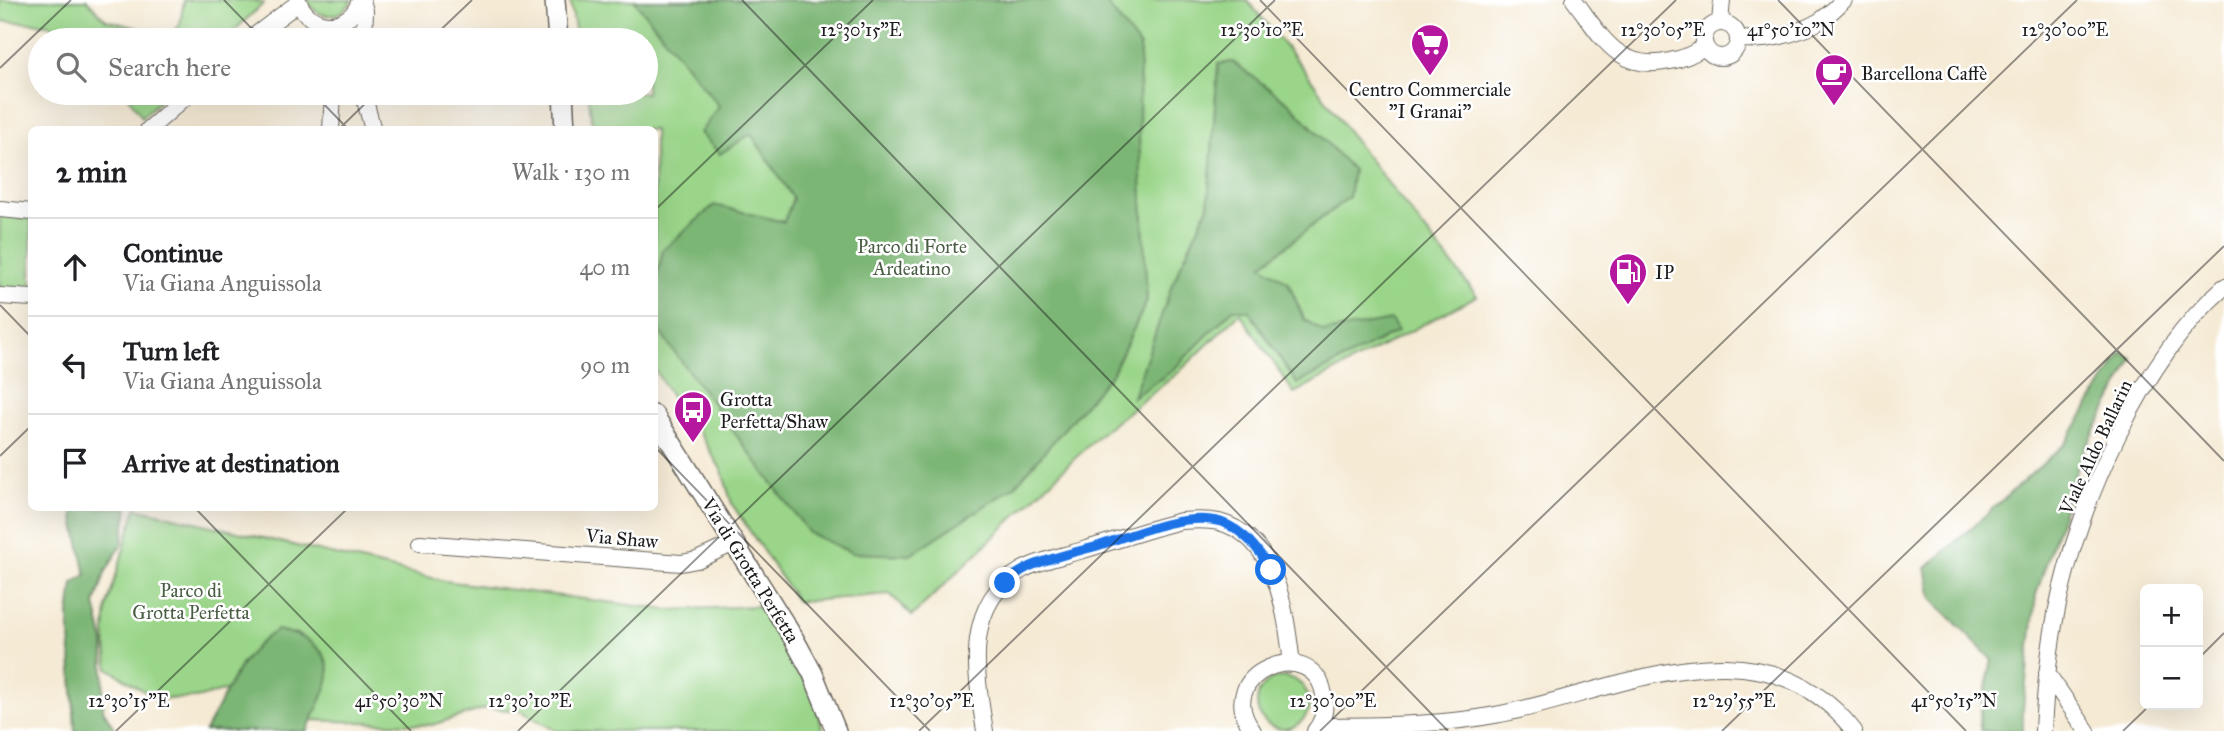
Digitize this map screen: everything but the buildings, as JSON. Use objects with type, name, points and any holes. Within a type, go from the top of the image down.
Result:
[{"type":"street","points":[[337,28],[353,14],[361,0]]},
{"type":"street","points":[[361,0],[365,11],[364,28]]},
{"type":"street","points":[[555,0],[557,28]]},
{"type":"street","points":[[1574,0],[1607,44],[1629,60],[1663,63],[1692,54],[1705,46]]},
{"type":"street","points":[[1720,23],[1722,0]]},
{"type":"street","points":[[1738,38],[1770,37],[1807,27],[1822,19],[1844,0]]},
{"type":"street","points":[[264,28],[298,2],[310,18],[325,28]]},
{"type":"street","points":[[1720,23],[1732,27],[1738,38],[1734,50],[1724,57],[1712,54],[1705,46],[1705,32],[1709,27],[1720,23]]},
{"type":"street","points":[[153,126],[176,105]]},
{"type":"street","points":[[331,126],[332,105]]},
{"type":"street","points":[[366,105],[372,126]]},
{"type":"street","points":[[563,105],[565,126]]},
{"type":"street","points":[[0,209],[28,212]]},
{"type":"street","name":"Viale Aldo Ballarin","points":[[2043,731],[2053,628],[2063,584],[2087,509],[2137,401],[2167,352],[2191,320],[2224,287]]},
{"type":"street","points":[[0,296],[28,298]]},
{"type":"street","name":"Via di Grotta Perfetta","points":[[658,421],[807,662],[836,731]]},
{"type":"street","points":[[985,731],[976,662],[978,633],[989,603],[1005,583],[1030,566],[1181,521],[1222,523],[1237,531],[1259,550],[1281,594],[1293,664]]},
{"type":"street","name":"Via Shaw","points":[[419,543],[681,563],[697,560],[734,543]]},
{"type":"street","points":[[1253,731],[1246,720],[1243,701],[1250,682],[1264,668],[1283,663],[1293,664],[1310,672],[1322,688],[1325,708],[1317,729],[1431,724],[1484,717],[1531,708],[1673,670],[1702,666],[1766,672],[1799,685],[1829,705],[1853,731]]},
{"type":"street","points":[[2048,673],[2087,731]]},
{"type":"green space","points":[[0,0],[87,0],[106,20],[139,28],[55,28],[49,24],[0,21]]},
{"type":"green space","points":[[184,0],[250,0],[264,3],[237,28],[176,28],[180,25]]},
{"type":"green space","points":[[307,0],[352,0],[342,11],[323,15]]},
{"type":"green space","name":"Parco di Forte Ardeatino","points":[[570,0],[1247,0],[1304,69],[1358,145],[1477,296],[1294,393],[1240,313],[1178,373],[1100,434],[912,616],[890,594],[797,602],[732,504],[722,471],[696,427],[679,410],[658,375],[658,126],[593,126],[590,105],[658,105],[658,28],[575,28]]},
{"type":"green space","name":"Parco di Forte Ardeatino","points":[[634,0],[1104,0],[1140,47],[1139,135],[1147,301],[1113,372],[1015,486],[910,555],[852,553],[809,533],[658,330],[658,272],[663,250],[714,205],[784,222],[793,198],[751,134],[720,154],[700,133],[719,106]]},
{"type":"green space","points":[[1233,62],[1289,103],[1353,170],[1349,197],[1262,265],[1288,282],[1304,319],[1324,332],[1391,320],[1398,331],[1297,384],[1249,311],[1233,309],[1172,371],[1133,397],[1172,285],[1208,206],[1218,64]]},
{"type":"green space","points":[[134,105],[155,105],[142,117]]},
{"type":"green space","points":[[0,216],[28,218],[28,292],[0,289]]},
{"type":"green space","points":[[2122,352],[2133,359],[2081,457],[2036,595],[2023,708],[2023,731],[1981,731],[1979,720],[1992,660],[1932,599],[1926,568],[2066,443]]},
{"type":"green space","points":[[74,511],[128,511],[122,544],[105,573],[95,604],[104,643],[103,710],[116,731],[75,731],[69,615],[73,583],[86,575]]},
{"type":"green space","name":"Parco di Grotta Perfetta","points":[[135,511],[149,511],[445,581],[669,610],[758,606],[813,695],[823,731],[556,731],[521,711],[487,708],[432,725],[311,720],[327,681],[328,670],[320,652],[295,633],[242,663],[228,690],[196,698],[156,699],[108,668],[105,632],[107,606]]},
{"type":"green space","points":[[277,630],[312,643],[319,649],[328,665],[326,687],[307,731],[205,731],[244,662],[264,639]]},
{"type":"green space","points":[[1283,677],[1293,679],[1301,685],[1307,693],[1307,713],[1301,721],[1293,727],[1283,729],[1273,727],[1265,721],[1259,713],[1257,703],[1259,693],[1265,685],[1273,679]]},
{"type":"place","name":"Centro Commerciale \"I Granai\"","points":[[1430,77]]},
{"type":"place","name":"Barcellona Caffè","points":[[1834,107]]},
{"type":"place","name":"IP","points":[[1628,306]]},
{"type":"place","name":"Grotta Perfetta/Shaw","points":[[693,444]]},
{"type":"route","points":[[1005,583],[1021,571],[1044,561],[1181,521],[1215,521],[1237,531],[1259,550],[1271,570]]}]
